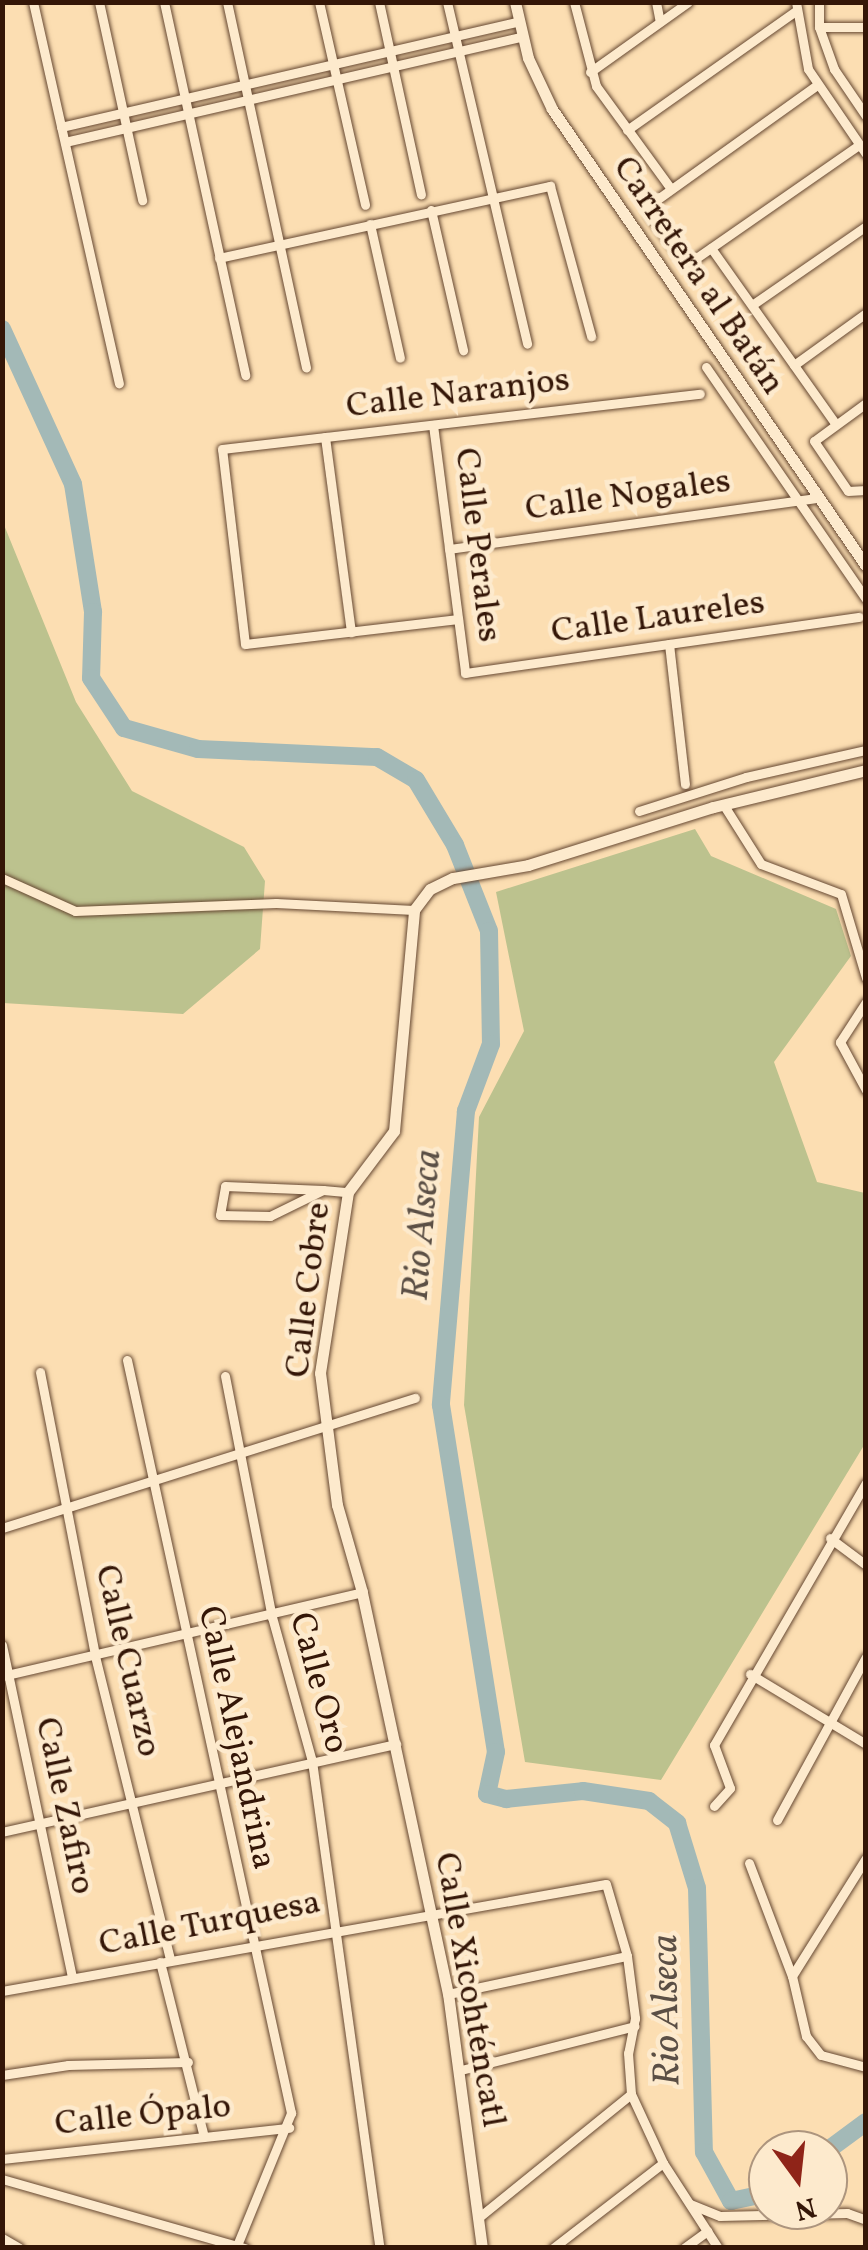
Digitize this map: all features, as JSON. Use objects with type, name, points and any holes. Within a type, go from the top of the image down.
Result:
[{"type":"street","points":[[33,2],[118,383]]},
{"type":"street","points":[[99,2],[142,200]]},
{"type":"street","points":[[164,2],[244,375]]},
{"type":"street","points":[[227,2],[306,368]]},
{"type":"street","points":[[319,2],[366,205]]},
{"type":"street","points":[[379,2],[421,194]]},
{"type":"street","points":[[447,2],[527,344]]},
{"type":"street","name":"Carretera al Batán","points":[[514,2],[552,109],[866,566]]},
{"type":"street","points":[[574,2],[590,72],[671,189]]},
{"type":"street","points":[[656,2],[660,22]]},
{"type":"street","points":[[590,72],[688,2]]},
{"type":"street","points":[[819,2],[819,27],[866,116]]},
{"type":"street","points":[[627,130],[796,7],[817,85],[866,154]]},
{"type":"street","points":[[61,127],[519,20]]},
{"type":"street","points":[[819,27],[866,27]]},
{"type":"street","points":[[64,142],[523,36]]},
{"type":"street","points":[[817,85],[651,204],[649,214],[682,260],[711,248],[859,144]]},
{"type":"street","points":[[219,258],[550,186],[590,336]]},
{"type":"street","points":[[431,210],[463,350]]},
{"type":"street","points":[[370,224],[400,358]]},
{"type":"street","points":[[752,306],[866,226]]},
{"type":"street","points":[[711,248],[835,423]]},
{"type":"street","points":[[794,365],[866,313]]},
{"type":"street","points":[[706,368],[866,599]]},
{"type":"street","name":"Calle Naranjos","points":[[351,632],[244,644],[222,449],[700,394]]},
{"type":"street","points":[[866,403],[835,423],[814,446],[848,491],[866,490]]},
{"type":"street","name":"Calle Perales","points":[[434,425],[465,672]]},
{"type":"street","points":[[324,437],[351,632],[458,619]]},
{"type":"street","name":"Calle Nogales","points":[[449,548],[816,498]]},
{"type":"street","name":"Calle Laureles","points":[[465,672],[859,617]]},
{"type":"street","points":[[669,644],[685,784]]},
{"type":"street","points":[[639,811],[866,750]]},
{"type":"street","points":[[2,878],[75,911],[276,902],[414,910],[430,889],[453,878],[491,872],[723,804],[866,770]]},
{"type":"street","points":[[690,795],[692,813]]},
{"type":"street","points":[[723,804],[761,864],[841,894],[866,978]]},
{"type":"street","name":"Calle Cobre","points":[[396,1744],[362,1592],[337,1505],[320,1373],[348,1192],[394,1131],[414,910]]},
{"type":"street","points":[[866,1002],[840,1042],[866,1090]]},
{"type":"street","points":[[324,1190],[270,1216],[220,1214],[224,1186],[324,1190],[348,1192]]},
{"type":"street","name":"Calle Alejandrina","points":[[127,1360],[254,1944],[289,2128]]},
{"type":"street","name":"Calle Cuarzo","points":[[40,1372],[95,1656],[204,2136]]},
{"type":"street","name":"Calle Oro","points":[[225,1376],[236,1454],[272,1617],[312,1760],[340,1928],[380,2248]]},
{"type":"street","points":[[2,1528],[414,1398]]},
{"type":"street","points":[[714,1806],[730,1788],[714,1745],[750,1674],[866,1483]]},
{"type":"street","points":[[830,1538],[866,1565]]},
{"type":"street","points":[[6,1675],[272,1617],[362,1592]]},
{"type":"street","name":"Calle Zafiro","points":[[2,1644],[72,1978]]},
{"type":"street","points":[[777,1820],[828,1718],[866,1658]]},
{"type":"street","points":[[750,1674],[866,1744]]},
{"type":"street","points":[[2,1832],[396,1744]]},
{"type":"street","name":"Calle Xicohténcatl","points":[[396,1744],[462,2070],[482,2248]]},
{"type":"street","points":[[792,1976],[866,1858]]},
{"type":"street","points":[[749,1863],[792,1976],[806,2036],[821,2054],[866,2067]]},
{"type":"street","name":"Calle Turquesa","points":[[2,1991],[428,1911],[601,1883],[608,1889],[627,1956]]},
{"type":"street","points":[[448,1994],[627,1956],[636,2026],[628,2053],[632,2094],[663,2163],[718,2248]]},
{"type":"street","points":[[462,2070],[636,2026]]},
{"type":"street","points":[[2,2075],[68,2065],[188,2062]]},
{"type":"street","points":[[478,2218],[632,2094]]},
{"type":"street","points":[[2,2178],[239,2247],[289,2128]]},
{"type":"street","name":"Calle Ópalo","points":[[2,2160],[289,2128]]},
{"type":"street","points":[[553,2248],[663,2163]]},
{"type":"street","points":[[690,2204],[720,2216],[833,2214],[866,2220]]},
{"type":"street","points":[[684,2248],[706,2231]]},
{"type":"street","points":[[2,2238],[18,2248]]},
{"type":"green space","points":[[2,520],[76,702],[132,791],[244,847],[265,881],[260,949],[183,1014],[3,1003]]},
{"type":"green space","points":[[695,829],[711,856],[836,909],[851,956],[774,1062],[817,1182],[865,1193],[866,1442],[661,1780],[525,1762],[464,1405],[479,1117],[524,1031],[496,892]]},
{"type":"waterway","name":"Rio Alseca","points":[[2,329],[73,484],[93,612],[91,678],[124,728],[198,749],[377,757],[416,780],[455,845],[489,931],[491,1044],[466,1111],[441,1405],[496,1752],[487,1794],[506,1799],[583,1791],[649,1801],[677,1823],[697,1888],[704,2152],[731,2201],[748,2197]]},
{"type":"waterway","name":"Rio Alseca","points":[[848,2135],[866,2122]]}]
